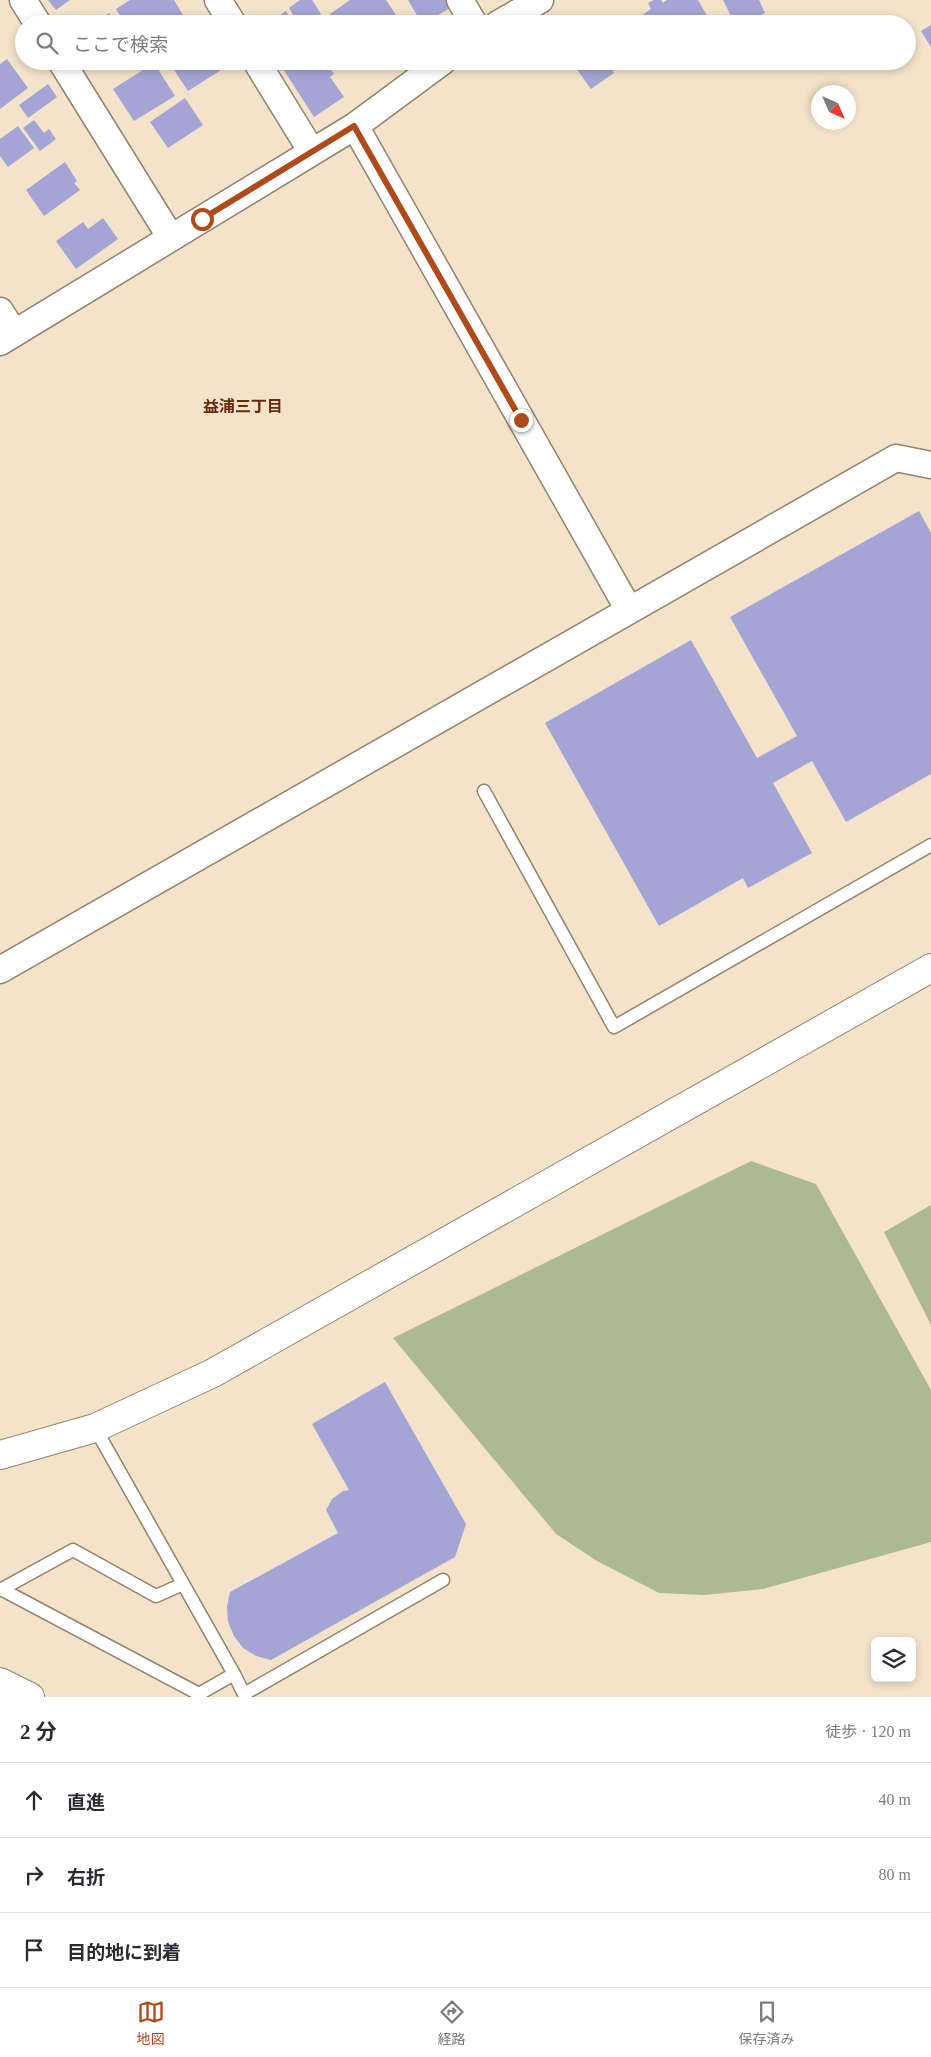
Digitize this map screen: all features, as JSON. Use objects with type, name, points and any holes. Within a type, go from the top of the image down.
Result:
[{"type":"street","points":[[23,0],[32,15]]},
{"type":"street","points":[[218,0],[227,15]]},
{"type":"street","points":[[460,0],[469,15]]},
{"type":"street","points":[[514,15],[540,0]]},
{"type":"street","points":[[67,70],[171,238]]},
{"type":"street","points":[[262,70],[312,152]]},
{"type":"street","points":[[0,311],[7,337],[354,126],[431,70]]},
{"type":"street","points":[[354,126],[629,610]]},
{"type":"street","points":[[0,970],[896,458],[931,465]]},
{"type":"street","points":[[0,1456],[95,1428],[214,1373],[931,968]]},
{"type":"street","points":[[0,1682],[30,1697]]},
{"type":"lane","points":[[484,791],[614,1027],[931,845]]},
{"type":"lane","points":[[95,1428],[244,1694],[443,1580]]},
{"type":"lane","points":[[0,1589],[73,1550],[156,1596],[183,1584]]},
{"type":"lane","points":[[0,1589],[199,1694],[234,1674]]},
{"type":"green space","points":[[751,1161],[816,1184],[931,1390],[931,1542],[763,1589],[704,1595],[659,1593],[597,1561],[556,1534],[393,1338]]},
{"type":"green space","points":[[931,1205],[931,1325],[884,1232]]},
{"type":"building","points":[[48,0],[70,0],[56,10]]},
{"type":"building","points":[[130,0],[174,0],[183,15],[120,15],[116,9]]},
{"type":"building","points":[[300,0],[312,0],[321,14],[293,15],[289,8]]},
{"type":"building","points":[[350,0],[386,0],[396,15],[331,15]]},
{"type":"building","points":[[408,0],[450,0],[454,6],[438,15],[417,15]]},
{"type":"building","points":[[654,0],[661,0],[663,3],[667,0],[698,0],[707,15],[642,15],[651,9],[648,3]]},
{"type":"building","points":[[723,0],[759,0],[765,13],[761,15],[730,15]]},
{"type":"building","points":[[286,11],[288,15],[280,15]]},
{"type":"building","points":[[931,25],[931,47],[921,31]]},
{"type":"building","points":[[7,59],[28,88],[0,109],[0,64]]},
{"type":"building","points":[[143,70],[158,70],[175,96],[134,121],[113,89]]},
{"type":"building","points":[[174,70],[221,70],[188,91]]},
{"type":"building","points":[[284,70],[332,70],[334,74],[330,77],[344,97],[314,117]]},
{"type":"building","points":[[577,70],[612,70],[614,73],[591,89]]},
{"type":"building","points":[[48,84],[57,97],[28,118],[19,105]]},
{"type":"building","points":[[185,98],[203,125],[168,148],[150,122]]},
{"type":"building","points":[[34,120],[44,133],[49,129],[56,139],[40,151],[23,128]]},
{"type":"building","points":[[18,126],[34,148],[8,167],[0,156],[0,139]]},
{"type":"building","points":[[65,162],[77,181],[74,183],[80,190],[44,216],[26,190]]},
{"type":"building","points":[[103,218],[118,239],[76,269],[56,241],[83,222],[88,229]]},
{"type":"building","points":[[919,511],[931,533],[931,774],[846,822],[812,761],[773,783],[812,853],[748,888],[743,878],[659,926],[545,723],[691,640],[757,758],[797,736],[730,617]]},
{"type":"building","points":[[385,1382],[466,1524],[455,1557],[271,1660],[256,1656],[243,1648],[234,1636],[228,1622],[227,1607],[230,1592],[338,1533],[326,1510],[332,1499],[343,1491],[349,1490],[312,1424]]},
{"type":"district","name":"益浦三丁目","points":[[243,406]]},
{"type":"route","points":[[202,219],[354,126],[521,420]]}]
